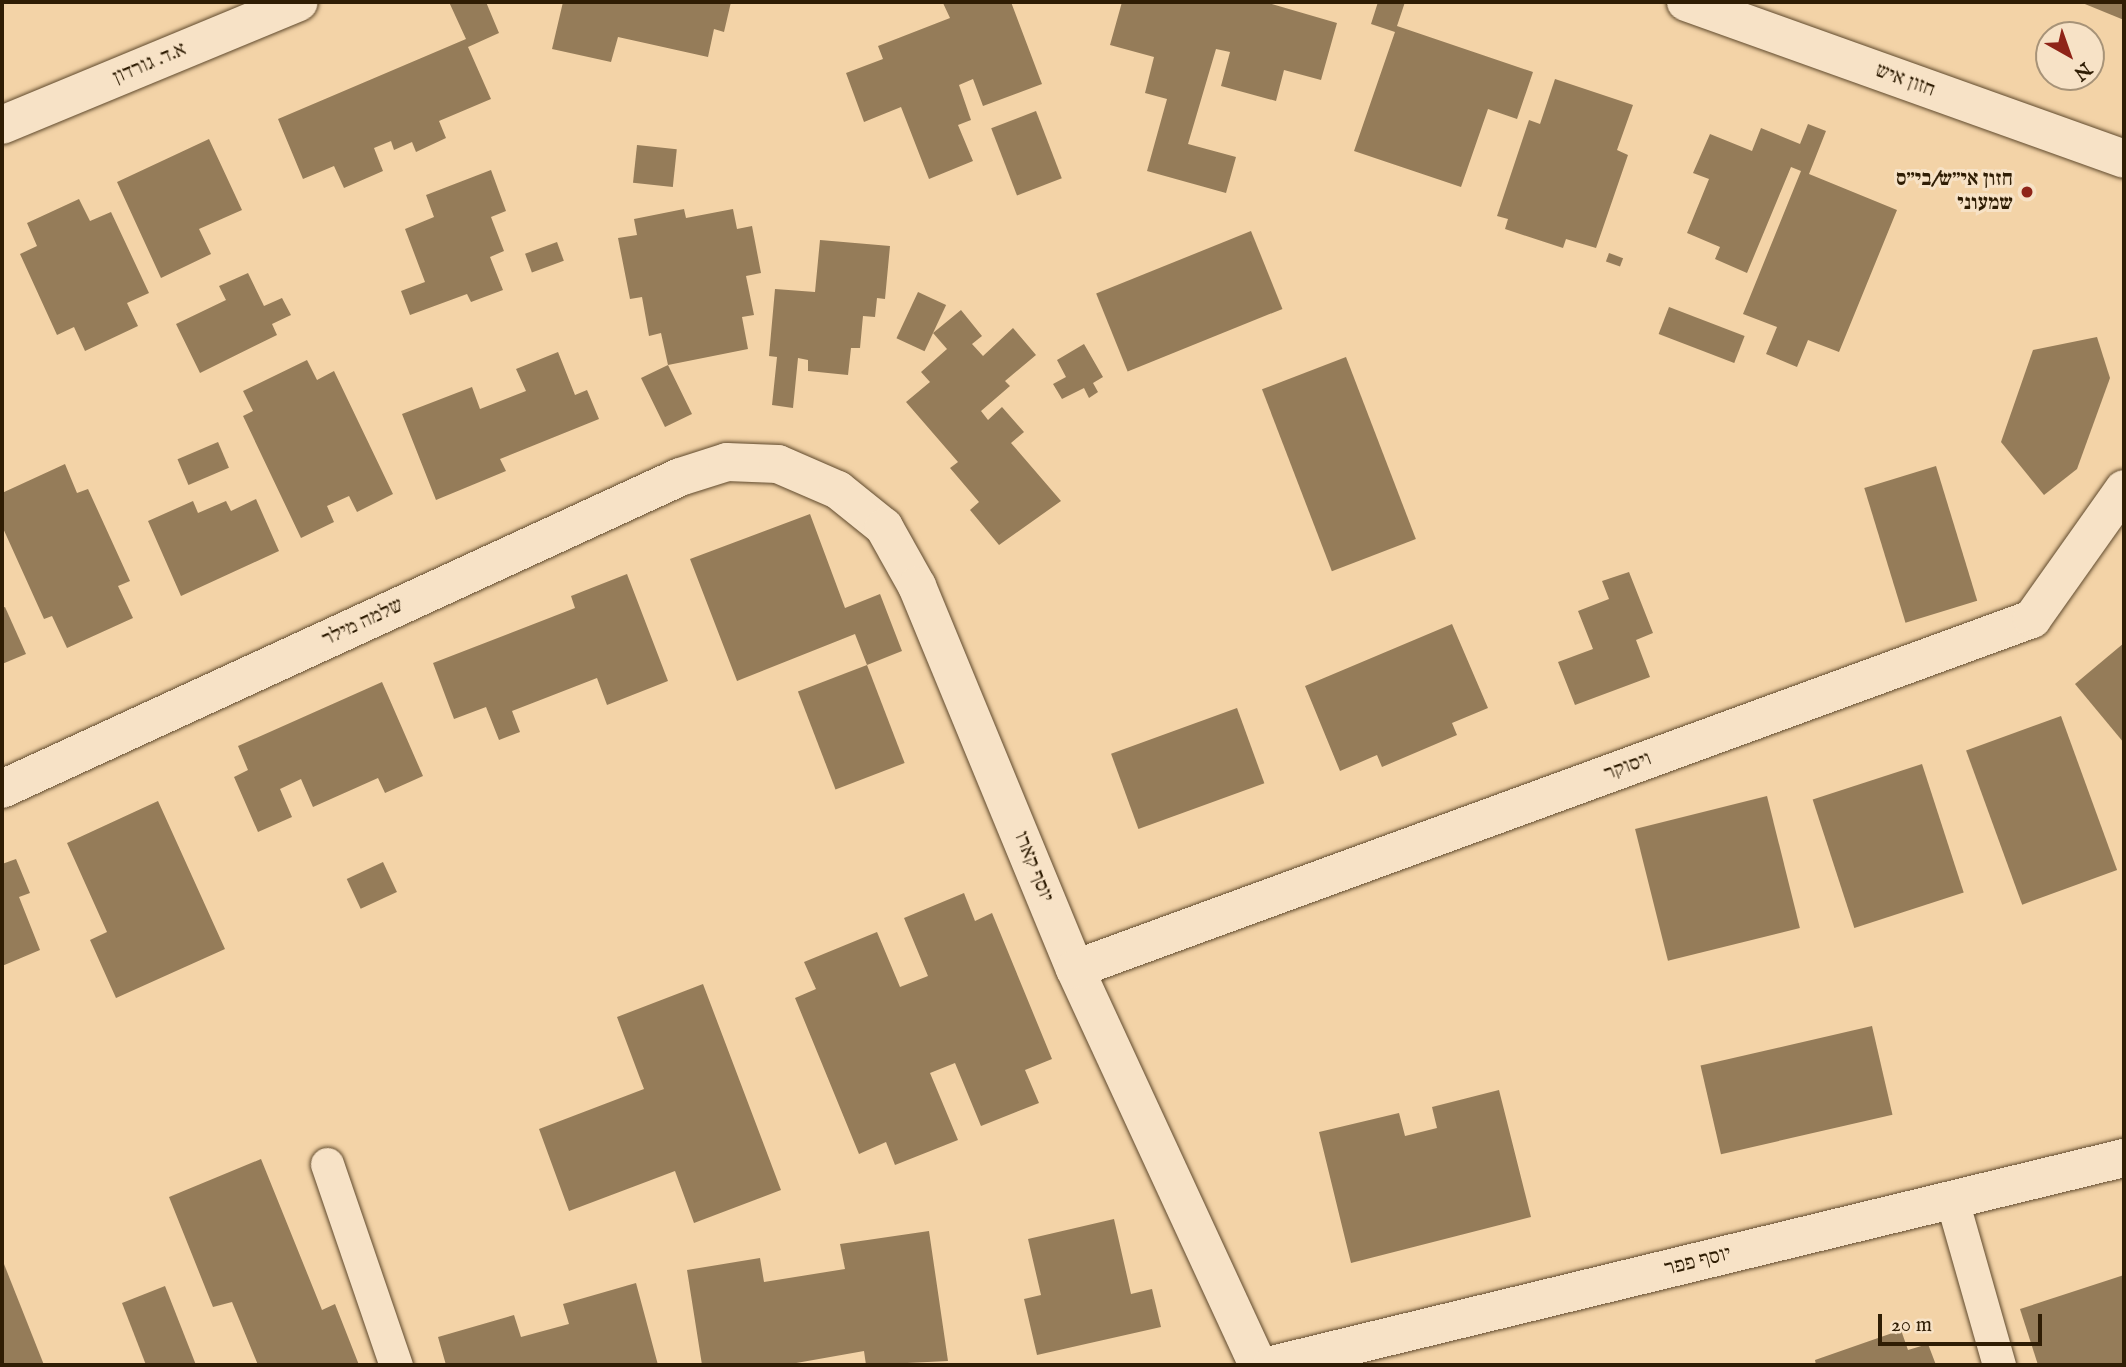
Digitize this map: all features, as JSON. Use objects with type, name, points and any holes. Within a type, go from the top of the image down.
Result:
[{"type":"street","name":"א.ד. גורדון","points":[[2,125],[299,2]]},
{"type":"street","name":"חזון איש","points":[[1686,2],[2124,159]]},
{"type":"street","name":"שלמה מילר","points":[[2,789],[680,477],[727,462]]},
{"type":"street","name":"יוסף קארו","points":[[727,462],[778,464],[838,490],[884,527],[918,586],[1075,970],[1258,1365]]},
{"type":"street","name":"ויסוקר","points":[[1075,970],[2032,619],[2124,489]]},
{"type":"street","name":"יוסף פפר","points":[[1272,1365],[2124,1158]]},
{"type":"lane","points":[[327,1164],[396,1365]]},
{"type":"lane","points":[[1952,1200],[1999,1365]]},
{"type":"building","points":[[449,2],[486,2],[499,33],[468,47],[491,99],[439,121],[446,138],[416,152],[412,142],[394,150],[391,141],[374,148],[383,171],[344,188],[334,166],[303,179],[278,119],[466,39]]},
{"type":"building","points":[[563,2],[731,2],[724,32],[714,29],[708,57],[618,37],[611,62],[552,49]]},
{"type":"building","points":[[1011,2],[1042,84],[983,106],[973,79],[959,85],[971,120],[958,125],[973,161],[929,179],[901,107],[864,122],[846,73],[883,59],[878,46],[950,18],[943,3]]},
{"type":"building","points":[[1122,2],[1265,2],[1337,23],[1321,80],[1284,70],[1276,101],[1221,86],[1230,52],[1216,49],[1188,144],[1236,157],[1226,193],[1147,171],[1167,99],[1145,93],[1154,57],[1110,45]]},
{"type":"building","points":[[1378,2],[1405,2],[1397,26],[1533,72],[1517,119],[1488,109],[1461,187],[1354,151],[1395,32],[1371,24]]},
{"type":"building","points":[[2080,2],[2124,2],[2124,20]]},
{"type":"building","points":[[1555,79],[1633,105],[1617,150],[1628,155],[1596,248],[1566,239],[1563,248],[1505,229],[1508,219],[1497,216],[1529,120],[1540,124]]},
{"type":"building","points":[[1036,111],[1062,178],[1017,195],[991,128]]},
{"type":"building","points":[[1808,124],[1826,131],[1809,174],[1897,210],[1839,352],[1808,340],[1797,367],[1766,354],[1777,327],[1743,314],[1801,171],[1791,167],[1747,273],[1715,259],[1720,247],[1687,233],[1709,179],[1693,173],[1710,134],[1752,151],[1761,128],[1800,144]]},
{"type":"building","points":[[209,139],[242,210],[199,229],[211,254],[161,278],[117,182]]},
{"type":"building","points":[[637,145],[677,149],[673,187],[633,183]]},
{"type":"building","points":[[491,170],[506,211],[491,217],[504,251],[490,257],[503,290],[471,302],[467,294],[410,315],[401,291],[425,282],[405,229],[434,217],[426,195]]},
{"type":"building","points":[[79,199],[90,221],[111,212],[149,293],[127,303],[138,326],[85,351],[74,327],[57,335],[20,254],[37,246],[27,223]]},
{"type":"building","points":[[684,209],[686,218],[733,209],[737,229],[752,226],[761,273],[746,276],[754,315],[742,317],[748,349],[668,365],[661,333],[649,336],[642,297],[630,299],[618,238],[637,235],[634,219]]},
{"type":"building","points":[[1251,231],[1282,309],[1128,371],[1096,294]]},
{"type":"building","points":[[820,240],[890,246],[885,299],[877,298],[875,317],[863,316],[860,348],[851,348],[848,375],[808,371],[808,360],[798,358],[793,408],[772,405],[777,357],[769,356],[775,289],[815,292]]},
{"type":"building","points":[[557,242],[564,261],[532,272],[525,254]]},
{"type":"building","points":[[1609,253],[1623,258],[1620,267],[1606,261]]},
{"type":"building","points":[[248,273],[264,306],[282,298],[291,315],[272,324],[277,335],[200,373],[176,324],[226,300],[219,286]]},
{"type":"building","points":[[918,292],[946,305],[925,351],[896,338]]},
{"type":"building","points":[[1669,307],[1745,336],[1734,363],[1659,334]]},
{"type":"building","points":[[961,310],[982,336],[972,344],[983,356],[1013,328],[1036,355],[1005,381],[1010,386],[981,411],[988,420],[1002,407],[1024,432],[1011,443],[1061,501],[999,545],[970,510],[979,502],[950,468],[958,462],[906,402],[930,382],[921,372],[947,349],[933,333]]},
{"type":"building","points":[[2097,337],[2110,378],[2077,469],[2044,495],[2001,442],[2033,350]]},
{"type":"building","points":[[1084,344],[1103,377],[1093,383],[1098,392],[1089,398],[1084,388],[1062,399],[1053,384],[1066,377],[1057,360]]},
{"type":"building","points":[[558,352],[575,395],[587,390],[599,419],[500,459],[506,471],[436,500],[402,414],[472,387],[480,409],[526,391],[516,369]]},
{"type":"building","points":[[1346,357],[1416,539],[1332,571],[1262,389]]},
{"type":"building","points":[[307,360],[317,380],[334,371],[393,494],[357,512],[349,496],[327,506],[334,522],[301,538],[243,416],[253,411],[243,391]]},
{"type":"building","points":[[668,365],[692,414],[665,427],[641,378]]},
{"type":"building","points":[[218,442],[229,468],[188,485],[177,459]]},
{"type":"building","points":[[65,464],[77,493],[88,489],[130,581],[118,586],[133,618],[67,648],[52,616],[44,619],[2,526],[2,493]]},
{"type":"building","points":[[1936,466],[1977,601],[1906,623],[1864,488]]},
{"type":"building","points":[[256,499],[279,551],[181,596],[148,521],[193,501],[198,513],[226,501],[231,511]]},
{"type":"building","points":[[810,514],[845,608],[880,594],[902,651],[867,665],[855,634],[737,681],[690,559]]},
{"type":"building","points":[[1629,572],[1653,633],[1636,640],[1650,677],[1575,705],[1558,662],[1593,649],[1578,611],[1609,599],[1602,581]]},
{"type":"building","points":[[627,574],[668,681],[607,705],[597,678],[512,711],[520,732],[499,740],[486,707],[454,719],[433,663],[575,608],[571,596]]},
{"type":"building","points":[[5,607],[26,654],[2,664],[2,608]]},
{"type":"building","points":[[1452,624],[1488,708],[1452,723],[1457,735],[1382,767],[1377,755],[1340,771],[1305,686]]},
{"type":"building","points":[[2124,643],[2124,743],[2075,684]]},
{"type":"building","points":[[867,665],[905,763],[836,790],[798,692]]},
{"type":"building","points":[[382,682],[423,776],[385,793],[378,778],[313,807],[301,779],[280,789],[292,817],[258,832],[234,777],[248,770],[238,746]]},
{"type":"building","points":[[1237,708],[1264,783],[1138,829],[1111,754]]},
{"type":"building","points":[[2061,716],[2117,870],[2022,905],[1966,751]]},
{"type":"building","points":[[1922,764],[1964,892],[1854,928],[1813,800]]},
{"type":"building","points":[[1767,796],[1800,928],[1668,961],[1635,829]]},
{"type":"building","points":[[158,801],[225,949],[116,998],[90,940],[107,932],[67,843]]},
{"type":"building","points":[[16,859],[30,893],[19,897],[40,950],[2,966],[2,864]]},
{"type":"building","points":[[383,862],[397,892],[361,909],[347,879]]},
{"type":"building","points":[[964,893],[975,921],[992,913],[1052,1059],[1025,1070],[1039,1103],[981,1126],[955,1063],[930,1073],[958,1140],[895,1165],[886,1142],[859,1154],[795,998],[816,989],[804,962],[877,932],[900,987],[928,976],[904,918]]},
{"type":"building","points":[[703,984],[781,1190],[694,1223],[675,1171],[569,1211],[539,1129],[644,1089],[617,1017]]},
{"type":"building","points":[[1872,1026],[1892,1115],[1721,1154],[1701,1066]]},
{"type":"building","points":[[1499,1090],[1531,1217],[1351,1263],[1319,1132],[1399,1113],[1405,1136],[1437,1128],[1432,1107]]},
{"type":"building","points":[[261,1159],[322,1310],[335,1304],[359,1365],[258,1365],[232,1302],[213,1307],[169,1197]]},
{"type":"building","points":[[1114,1219],[1131,1294],[1152,1289],[1161,1327],[1037,1355],[1024,1299],[1041,1295],[1028,1239]]},
{"type":"building","points":[[929,1231],[948,1361],[866,1365],[864,1351],[785,1365],[702,1365],[687,1270],[760,1258],[764,1282],[845,1269],[840,1244]]},
{"type":"building","points":[[2,1259],[44,1365],[2,1365]]},
{"type":"building","points":[[2124,1275],[2124,1365],[2038,1365],[2020,1309]]},
{"type":"building","points":[[636,1283],[658,1365],[446,1365],[438,1337],[514,1315],[521,1337],[569,1324],[563,1304]]},
{"type":"building","points":[[165,1286],[196,1365],[146,1365],[122,1303]]},
{"type":"building","points":[[1901,1330],[1908,1350],[1928,1344],[1936,1365],[1816,1365],[1815,1360]]},
{"type":"place","name":"חזון אי״ש/בי״ס שמעוני","points":[[2027,192]]}]
